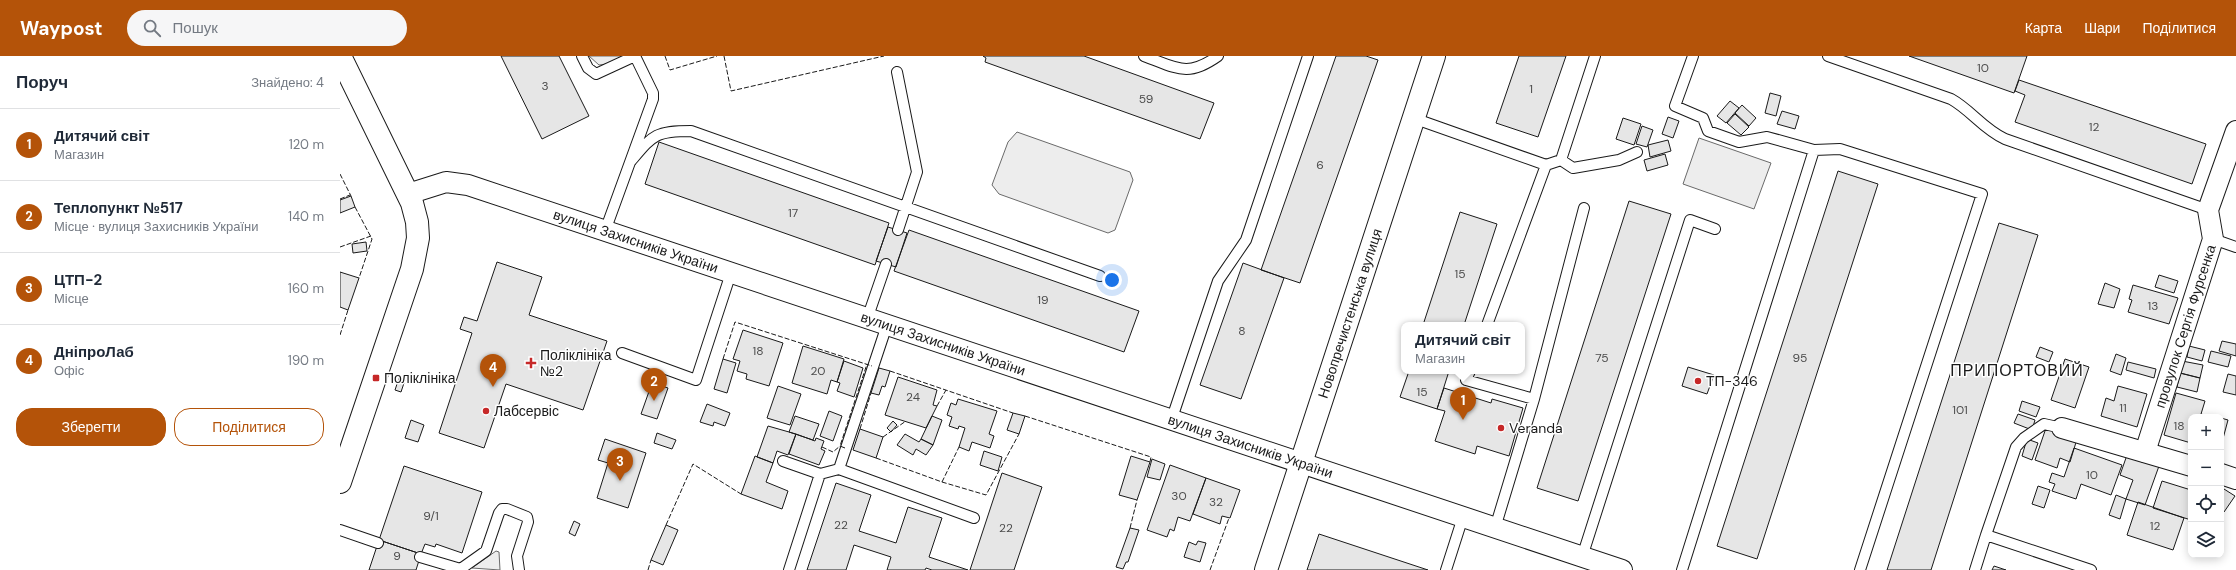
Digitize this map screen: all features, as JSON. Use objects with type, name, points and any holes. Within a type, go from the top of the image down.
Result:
[{"type":"street","name":"Новопречистенська вулиця","points":[[1266,570],[1433,56]]},
{"type":"street","points":[[340,482],[412,269],[418,238],[417,222],[408,194],[343,70]]},
{"type":"street","name":"провулок Сергія Фурсенка","points":[[2145,452],[2213,239],[2208,210],[2236,131]]},
{"type":"street","name":"вулиця Захисників України","points":[[408,194],[446,182],[468,185],[1171,421],[1622,570]]},
{"type":"street","points":[[2062,428],[2188,465]]},
{"type":"street","points":[[2224,475],[2236,479]]},
{"type":"lane","points":[[582,56],[588,68],[596,74],[635,56],[653,96],[631,162],[605,231]]},
{"type":"lane","points":[[1144,56],[1177,68],[1189,70],[1201,67],[1218,56]]},
{"type":"lane","points":[[1171,421],[1218,281],[1246,240],[1308,56]]},
{"type":"lane","points":[[1561,160],[1595,56]]},
{"type":"lane","points":[[1693,56],[1675,106],[1703,118],[1708,131],[1739,142],[1767,137],[1814,150],[1840,149],[1982,194],[1860,570]]},
{"type":"lane","points":[[1828,56],[1951,99],[1968,110],[1987,130],[2005,139],[2208,210]]},
{"type":"lane","points":[[898,72],[917,172],[898,230]]},
{"type":"lane","points":[[1413,118],[1546,165],[1561,160]]},
{"type":"lane","points":[[631,162],[650,140],[660,133],[668,131],[691,131],[1100,276]]},
{"type":"lane","points":[[1682,570],[1814,150]]},
{"type":"lane","points":[[1561,160],[1573,168],[1619,160],[1637,152]]},
{"type":"lane","points":[[1488,322],[1546,165]]},
{"type":"lane","points":[[1495,528],[1534,399],[1584,208]]},
{"type":"lane","points":[[1582,557],[1690,220],[1715,229]]},
{"type":"lane","points":[[2213,239],[2236,247]]},
{"type":"lane","points":[[867,319],[886,264]]},
{"type":"lane","points":[[622,353],[696,380],[731,273]]},
{"type":"lane","points":[[839,469],[887,325]]},
{"type":"lane","points":[[1469,374],[1466,380],[1534,399]]},
{"type":"lane","points":[[1975,570],[2016,447],[2024,438],[2044,424],[2062,428]]},
{"type":"lane","points":[[783,461],[820,474],[839,469],[974,518]]},
{"type":"lane","points":[[789,570],[820,474]]},
{"type":"lane","points":[[420,557],[446,567],[463,569],[486,551],[499,513],[502,509],[507,509],[527,517],[528,522],[516,560],[519,570]]},
{"type":"lane","points":[[1446,570],[1463,517]]},
{"type":"lane","points":[[340,530],[378,543]]},
{"type":"lane","points":[[1986,535],[2091,570]]},
{"type":"shaded area","points":[[589,56],[623,56],[607,64],[599,65]]},
{"type":"shaded area","points":[[1017,132],[1130,172],[1133,180],[1115,230],[1108,233],[999,194],[992,185],[1008,142]]},
{"type":"shaded area","points":[[1699,138],[1771,163],[1754,209],[1683,184]]},
{"type":"shaded area","points":[[496,551],[499,552],[500,570],[472,568]]},
{"type":"building","points":[[501,56],[559,56],[589,116],[542,139]]},
{"type":"building","points":[[983,56],[1084,56],[1214,103],[1200,139],[985,62],[986,58]]},
{"type":"building","points":[[1336,56],[1366,56],[1378,60],[1300,283],[1261,270]]},
{"type":"building","points":[[1519,56],[1566,56],[1538,137],[1496,123]]},
{"type":"building","points":[[1909,56],[2027,56],[2014,93]]},
{"type":"building","points":[[2019,80],[2206,144],[2192,184],[2015,122],[2025,95],[2015,91]]},
{"type":"building","points":[[1770,93],[1781,96],[1776,116],[1765,113]]},
{"type":"building","points":[[1730,101],[1739,108],[1726,123],[1717,116]]},
{"type":"building","points":[[1742,105],[1756,118],[1749,126],[1735,113]]},
{"type":"building","points":[[1782,111],[1799,116],[1795,129],[1777,124]]},
{"type":"building","points":[[1735,114],[1749,127],[1741,135],[1727,123]]},
{"type":"building","points":[[1668,117],[1679,121],[1673,138],[1662,134]]},
{"type":"building","points":[[1623,118],[1641,124],[1634,145],[1616,139]]},
{"type":"building","points":[[1642,126],[1653,130],[1647,147],[1636,144]]},
{"type":"building","points":[[1668,140],[1671,151],[1650,157],[1648,145]]},
{"type":"building","points":[[659,142],[889,223],[875,265],[645,184]]},
{"type":"building","points":[[1665,154],[1668,165],[1647,171],[1644,160]]},
{"type":"building","points":[[1838,171],[1878,184],[1757,559],[1717,546]]},
{"type":"building","points":[[351,196],[355,207],[340,213],[340,200]]},
{"type":"building","points":[[1629,201],[1671,214],[1578,501],[1537,488]]},
{"type":"building","points":[[1460,212],[1497,224],[1465,322],[1424,322]]},
{"type":"building","points":[[1999,223],[2038,235],[1931,570],[1887,570]]},
{"type":"building","points":[[888,227],[907,233],[896,267],[876,261]]},
{"type":"building","points":[[909,230],[1139,311],[1124,352],[894,271]]},
{"type":"building","points":[[366,242],[367,251],[353,253],[352,244]]},
{"type":"building","name":"Поліклініка №2","points":[[497,262],[542,277],[529,315],[607,341],[583,410],[506,384],[484,448],[439,433],[472,333],[460,329],[464,317],[477,321]]},
{"type":"building","points":[[1243,263],[1284,278],[1241,399],[1200,385]]},
{"type":"building","points":[[340,272],[359,278],[348,310],[340,307]]},
{"type":"building","points":[[2159,275],[2178,281],[2174,293],[2155,287]]},
{"type":"building","points":[[2105,283],[2120,289],[2114,308],[2098,304]]},
{"type":"building","points":[[2133,285],[2178,298],[2169,324],[2128,312],[2132,300],[2129,299]]},
{"type":"building","points":[[743,330],[783,343],[769,386],[746,379],[747,374],[737,371],[740,361],[733,359]]},
{"type":"building","points":[[2222,341],[2236,344],[2236,356],[2219,351]]},
{"type":"building","points":[[803,346],[844,359],[837,382],[831,380],[827,394],[792,383]]},
{"type":"building","points":[[2189,346],[2205,350],[2202,361],[2187,357]]},
{"type":"building","points":[[2040,347],[2053,352],[2049,362],[2036,357]]},
{"type":"building","points":[[2211,351],[2231,356],[2228,367],[2208,362]]},
{"type":"building","points":[[2116,354],[2126,358],[2121,375],[2110,371]]},
{"type":"building","points":[[723,359],[736,363],[727,393],[714,389]]},
{"type":"building","points":[[2065,359],[2089,367],[2075,408],[2051,400]]},
{"type":"building","points":[[844,361],[863,368],[854,397],[837,391],[840,383],[837,382]]},
{"type":"building","points":[[2182,361],[2203,365],[2200,378],[2180,373]]},
{"type":"building","points":[[2128,362],[2156,369],[2154,378],[2126,370]]},
{"type":"building","name":"ТП-346","points":[[1688,367],[1714,375],[1707,394],[1682,386]]},
{"type":"building","points":[[879,368],[890,371],[885,387],[882,386],[879,395],[871,393]]},
{"type":"building","points":[[2180,373],[2200,378],[2197,392],[2177,387]]},
{"type":"building","points":[[1408,374],[1448,374],[1437,409],[1400,397]]},
{"type":"building","points":[[2228,374],[2236,376],[2236,395],[2223,392]]},
{"type":"building","points":[[898,377],[937,390],[933,405],[937,406],[926,428],[885,415]]},
{"type":"building","points":[[399,378],[405,380],[401,392],[395,390]]},
{"type":"building","points":[[652,383],[668,388],[657,419],[641,414]]},
{"type":"building","points":[[778,386],[801,394],[790,425],[767,418]]},
{"type":"building","points":[[2118,386],[2147,394],[2137,427],[2101,416],[2106,398],[2114,401]]},
{"type":"building","points":[[1444,388],[1491,403],[1492,399],[1523,408],[1509,456],[1477,446],[1475,454],[1435,441],[1445,411],[1437,409]]},
{"type":"building","points":[[2176,393],[2205,401],[2201,414],[2188,414],[2188,442],[2164,435]]},
{"type":"building","points":[[958,399],[997,411],[989,434],[994,436],[990,448],[972,442],[969,451],[959,447],[965,428],[959,426],[958,429],[949,426],[952,417],[947,415],[951,403],[956,405]]},
{"type":"building","points":[[2022,401],[2040,407],[2036,417],[2019,411]]},
{"type":"building","points":[[707,404],[730,413],[725,426],[714,422],[713,426],[700,422]]},
{"type":"building","points":[[829,411],[842,416],[833,441],[820,436]]},
{"type":"building","points":[[1013,413],[1025,416],[1019,434],[1007,430]]},
{"type":"building","points":[[2018,414],[2035,420],[2032,430],[2014,423]]},
{"type":"building","points":[[795,416],[819,424],[813,440],[789,432]]},
{"type":"building","points":[[932,416],[942,420],[933,445],[921,439]]},
{"type":"building","points":[[2224,419],[2228,420],[2224,435]]},
{"type":"building","points":[[411,420],[424,425],[418,442],[405,438]]},
{"type":"building","points":[[893,421],[897,425],[891,432],[887,428]]},
{"type":"building","points":[[768,426],[796,434],[788,455],[777,451],[773,463],[757,457]]},
{"type":"building","points":[[2046,428],[2077,439],[2070,462],[2060,458],[2057,468],[2035,460]]},
{"type":"building","points":[[860,429],[883,437],[876,458],[853,450]]},
{"type":"building","points":[[657,433],[676,440],[672,449],[654,443]]},
{"type":"building","points":[[796,434],[815,441],[816,438],[824,441],[821,449],[825,451],[819,465],[789,454]]},
{"type":"building","points":[[905,434],[919,442],[921,439],[933,445],[926,455],[916,449],[913,455],[897,445]]},
{"type":"building","points":[[605,439],[646,453],[628,508],[597,498],[608,463],[598,460]]},
{"type":"building","points":[[2027,439],[2038,443],[2032,460],[2022,456]]},
{"type":"building","points":[[2074,448],[2122,465],[2111,495],[2081,484],[2076,499],[2052,491],[2055,484],[2049,482],[2052,473],[2064,477]]},
{"type":"building","points":[[984,451],[1002,457],[998,471],[980,465]]},
{"type":"building","points":[[2127,455],[2159,466],[2145,505],[2126,499],[2133,480],[2120,475]]},
{"type":"building","points":[[755,456],[773,463],[766,482],[788,491],[782,509],[741,494]]},
{"type":"building","points":[[1131,456],[1150,462],[1137,500],[1119,495]]},
{"type":"building","points":[[1152,459],[1165,464],[1160,480],[1147,477]]},
{"type":"building","points":[[1170,465],[1206,478],[1190,521],[1178,517],[1174,531],[1170,529],[1167,537],[1147,530]]},
{"type":"building","points":[[404,466],[482,492],[462,553],[436,544],[435,547],[425,544],[421,554],[379,540]]},
{"type":"building","points":[[1002,473],[1042,487],[1014,570],[970,570]]},
{"type":"building","points":[[1206,478],[1240,490],[1230,518],[1222,516],[1220,524],[1193,514]]},
{"type":"building","points":[[2162,481],[2188,489],[2188,519],[2153,508]]},
{"type":"building","points":[[836,483],[871,495],[859,531],[896,543],[908,507],[942,518],[929,557],[968,570],[932,570],[926,568],[925,570],[887,570],[891,557],[854,545],[846,570],[807,570]]},
{"type":"building","points":[[2038,486],[2050,490],[2044,508],[2032,504]]},
{"type":"building","points":[[2224,489],[2235,496],[2224,512]]},
{"type":"building","points":[[2116,495],[2126,499],[2120,519],[2109,515]]},
{"type":"building","points":[[2138,502],[2184,518],[2173,550],[2127,535]]},
{"type":"building","points":[[574,521],[580,524],[575,536],[569,533]]},
{"type":"building","points":[[666,525],[678,530],[663,565],[651,560]]},
{"type":"building","points":[[1130,528],[1139,530],[1128,562],[1126,562],[1123,569],[1116,567]]},
{"type":"building","points":[[1319,534],[1428,570],[1307,570]]},
{"type":"building","points":[[379,540],[421,554],[416,570],[369,570]]},
{"type":"building","points":[[1198,541],[1206,543],[1200,562],[1184,557],[1189,542],[1196,545]]},
{"type":"building","points":[[1994,566],[2006,570],[1992,570]]},
{"type":"fence","points":[[665,56],[670,70],[717,56]]},
{"type":"fence","points":[[724,56],[731,91],[884,56]]},
{"type":"fence","points":[[340,174],[351,196]]},
{"type":"fence","points":[[340,199],[350,195]]},
{"type":"fence","points":[[355,207],[372,239],[359,278]]},
{"type":"fence","points":[[340,247],[371,236]]},
{"type":"fence","points":[[340,335],[348,310]]},
{"type":"fence","points":[[723,359],[735,322],[872,366]]},
{"type":"fence","points":[[845,448],[840,446],[867,364]]},
{"type":"fence","points":[[890,371],[1013,413]]},
{"type":"fence","points":[[937,406],[946,390]]},
{"type":"fence","points":[[860,429],[871,393]]},
{"type":"fence","points":[[1025,416],[1151,457],[1150,462]]},
{"type":"fence","points":[[883,437],[906,421]]},
{"type":"fence","points":[[876,458],[942,482],[986,495],[1019,434]]},
{"type":"fence","points":[[822,447],[833,452],[840,446]]},
{"type":"fence","points":[[942,482],[959,447]]},
{"type":"fence","points":[[666,525],[693,464],[741,494]]},
{"type":"fence","points":[[1130,528],[1137,500]]},
{"type":"fence","points":[[1210,570],[1229,518]]},
{"type":"fence","points":[[648,570],[651,560]]},
{"type":"place","name":"Поліклініка №2","points":[[531,363]]},
{"type":"place","name":"Поліклініка","points":[[376,378]]},
{"type":"place","name":"ТП-346","points":[[1698,381]]},
{"type":"place","name":"ДніпроЛаб","points":[[493,387]]},
{"type":"place","name":"Теплопункт №517","points":[[654,401]]},
{"type":"place","name":"Лабсервіс","points":[[486,411]]},
{"type":"place","name":"Дитячий світ","points":[[1463,420]]},
{"type":"place","name":"Veranda","points":[[1501,428]]},
{"type":"place","name":"ЦТП-2","points":[[620,481]]},
{"type":"district","name":"ПРИПОРТОВИЙ","points":[[2017,370]]}]
